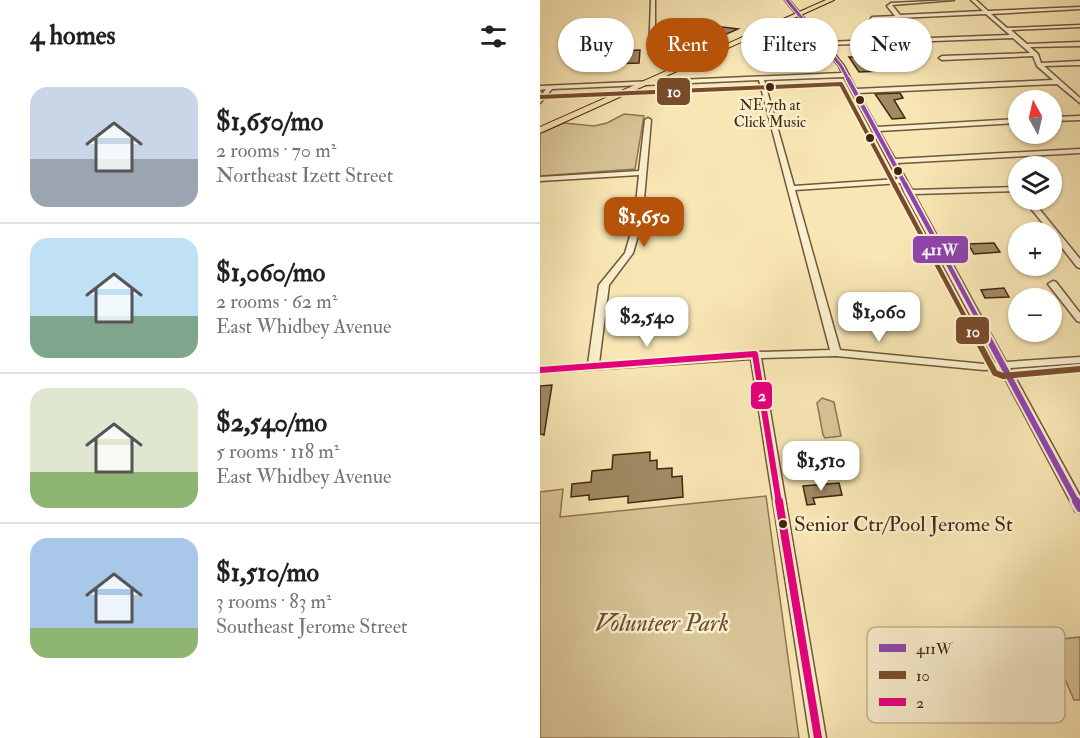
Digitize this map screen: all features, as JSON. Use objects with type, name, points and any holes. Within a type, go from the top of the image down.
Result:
[{"type":"main road","points":[[790,18],[831,0]]},
{"type":"main road","points":[[792,8],[812,8]]},
{"type":"main road","points":[[540,130],[670,72]]},
{"type":"main road","points":[[662,76],[664,81],[672,83]]},
{"type":"main road","points":[[612,86],[623,88],[620,95]]},
{"type":"street","points":[[653,0],[653,18]]},
{"type":"street","points":[[787,0],[801,18]]},
{"type":"street","points":[[899,17],[889,6],[891,4],[952,0]]},
{"type":"street","points":[[973,0],[1035,54],[1039,65],[1080,101]]},
{"type":"street","points":[[874,18],[938,18],[986,12],[1080,8]]},
{"type":"street","points":[[1006,29],[1080,26]]},
{"type":"street","points":[[838,43],[1015,36]]},
{"type":"street","points":[[1025,46],[1080,44]]},
{"type":"street","points":[[942,58],[1035,54]]},
{"type":"street","points":[[1039,65],[1080,63]]},
{"type":"street","points":[[838,64],[846,75],[1080,508]]},
{"type":"street","points":[[540,88],[846,75]]},
{"type":"street","points":[[761,79],[836,352]]},
{"type":"street","points":[[854,92],[1058,82]]},
{"type":"street","points":[[540,101],[550,88]]},
{"type":"street","points":[[1066,89],[1080,88]]},
{"type":"street","points":[[1062,119],[1080,118]]},
{"type":"street","points":[[593,366],[603,285],[629,253],[635,235],[648,120]]},
{"type":"street","points":[[875,129],[1008,122]]},
{"type":"street","points":[[892,161],[1080,151]]},
{"type":"street","points":[[540,180],[642,173]]},
{"type":"street","points":[[791,188],[902,181]]},
{"type":"street","points":[[908,192],[1008,189]]},
{"type":"street","points":[[1036,210],[1080,265]]},
{"type":"street","points":[[1053,284],[1080,319]]},
{"type":"street","points":[[540,370],[755,354],[836,352],[1002,367],[1080,360]]},
{"type":"street","points":[[755,354],[818,738]]},
{"type":"green space","points":[[624,114],[644,116],[635,169],[540,176],[540,133],[564,123],[594,126],[607,123]]},
{"type":"green space","points":[[822,398],[834,402],[841,436],[825,438],[823,435],[817,403]]},
{"type":"green space","name":"Volunteer Park","points":[[563,489],[560,517],[766,496],[799,738],[540,738],[540,492]]},
{"type":"green space","points":[[1080,637],[1080,700],[1074,700],[1065,679],[1065,639]]},
{"type":"building","points":[[729,28],[738,29],[729,33]]},
{"type":"building","points":[[634,50],[640,50],[639,63],[634,63]]},
{"type":"building","points":[[900,93],[903,98],[894,100],[905,118],[892,119],[875,94]]},
{"type":"building","points":[[994,243],[1000,252],[974,254],[968,244]]},
{"type":"building","points":[[1004,288],[1008,297],[985,298],[981,290]]},
{"type":"building","points":[[552,385],[544,435],[540,434],[540,386]]},
{"type":"building","points":[[650,452],[650,461],[657,460],[657,469],[672,468],[672,477],[682,476],[683,497],[628,503],[628,496],[589,500],[589,495],[571,497],[572,484],[591,482],[592,471],[612,469],[613,455]]},
{"type":"building","points":[[839,483],[842,495],[813,498],[815,504],[807,505],[803,486]]},
{"type":"transit line","name":"411W","points":[[787,0],[841,66],[1080,508]]},
{"type":"transit line","name":"10","points":[[540,97],[841,84],[995,373],[1003,376],[1080,369]]},
{"type":"transit line","name":"2","points":[[540,370],[755,354],[818,738]]},
{"type":"place","name":"NE 7th at Click Music","points":[[770,87]]},
{"type":"place","name":"Senior Ctr/Pool Jerome St","points":[[783,524]]}]
